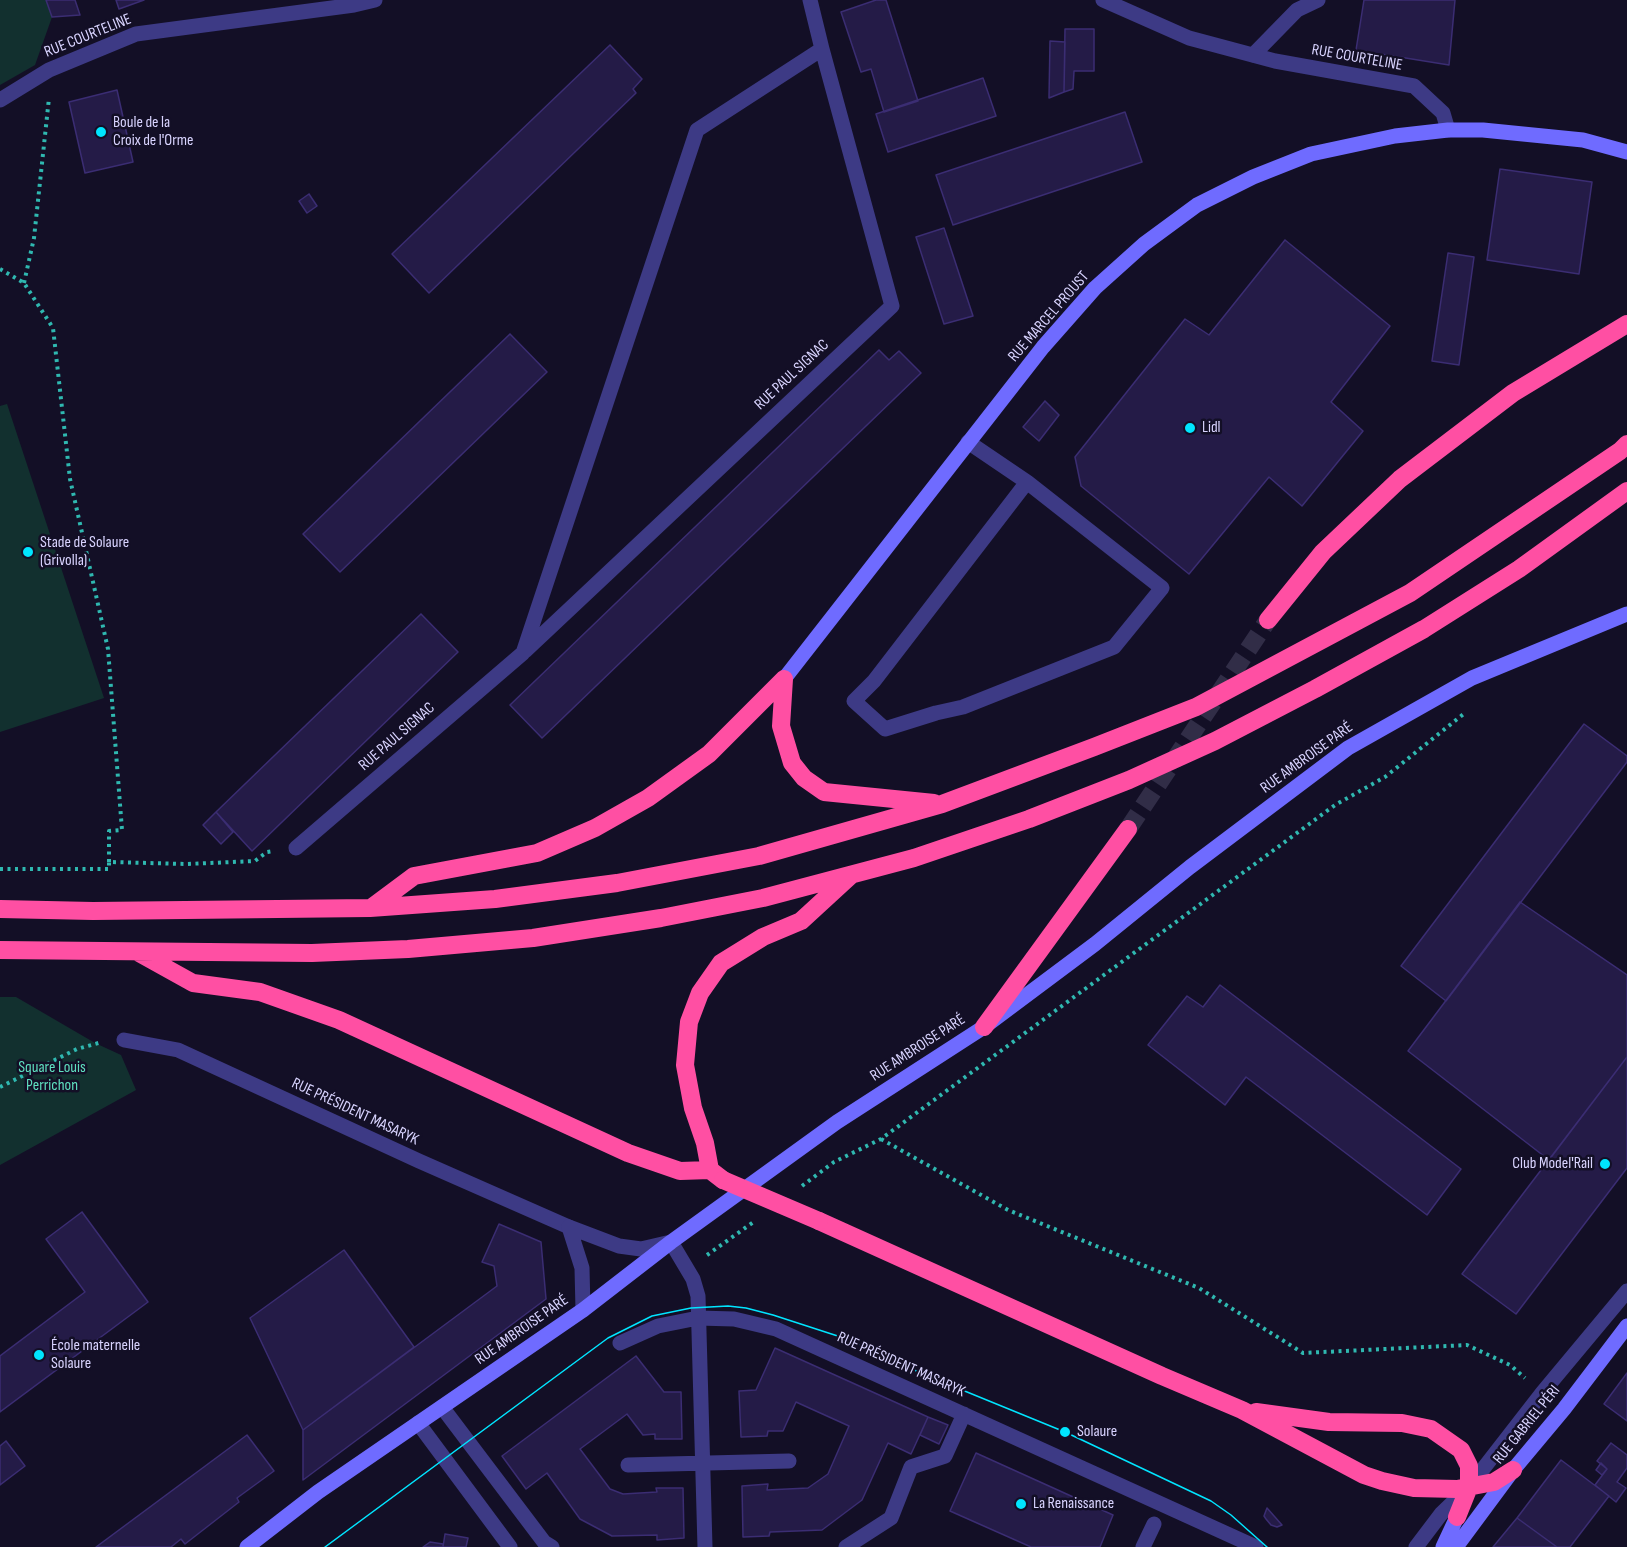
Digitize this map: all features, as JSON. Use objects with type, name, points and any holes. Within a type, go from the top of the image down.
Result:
[{"type":"highway","points":[[1268,620],[1323,552],[1400,479],[1513,393],[1627,324]]},
{"type":"highway","points":[[0,909],[104,911],[370,908],[495,899],[617,883],[759,856],[942,804],[1196,707],[1410,593],[1627,444]]},
{"type":"highway","points":[[0,950],[360,951],[533,938],[661,918],[763,898],[914,858],[1029,819],[1128,780],[1215,741],[1315,689],[1424,628],[1519,569],[1627,491]]},
{"type":"highway","points":[[784,679],[781,726],[792,763],[804,778],[824,792],[942,804]]},
{"type":"highway","points":[[370,908],[414,876],[537,854],[596,828],[648,798],[710,754],[784,679]]},
{"type":"highway","points":[[984,1027],[1128,829]]},
{"type":"highway","points":[[716,1175],[693,1108],[685,1065],[689,1022],[700,993],[721,963],[762,937],[801,921],[851,875]]},
{"type":"highway","points":[[137,952],[192,983],[261,992],[339,1020],[628,1153],[680,1171],[716,1175],[1242,1410],[1364,1475],[1414,1488],[1456,1489],[1494,1482],[1513,1470]]},
{"type":"highway","points":[[1242,1410],[1310,1421],[1402,1423],[1431,1429],[1461,1450],[1468,1466],[1469,1487],[1457,1517]]},
{"type":"main road","points":[[1448,130],[1541,134],[1583,140],[1627,152]]},
{"type":"main road","name":"RUE MARCEL PROUST","points":[[784,679],[1043,347],[1095,288],[1144,244],[1197,205],[1253,177],[1311,154],[1395,136],[1448,130]]},
{"type":"main road","name":"RUE AMBROISE PARÉ","points":[[247,1547],[318,1492],[583,1310],[671,1242],[837,1122],[984,1027],[1348,748],[1472,678],[1627,614]]},
{"type":"main road","name":"RUE GABRIEL PÉRI","points":[[1456,1547],[1513,1470],[1627,1326]]},
{"type":"main road","points":[[1443,1547],[1457,1517]]},
{"type":"street","name":"RUE COURTELINE","points":[[0,100],[49,70],[136,34],[375,0]]},
{"type":"street","name":"RUE PAUL SIGNAC","points":[[296,848],[523,653],[892,306],[810,0]]},
{"type":"street","name":"RUE COURTELINE","points":[[1103,0],[1189,38],[1275,61],[1414,86],[1443,113],[1448,130]]},
{"type":"street","points":[[1253,55],[1297,10],[1318,0]]},
{"type":"street","points":[[523,653],[697,130],[822,49]]},
{"type":"street","points":[[968,442],[1027,482],[1162,588],[1114,647],[963,707],[936,712],[885,729],[854,701],[874,681],[1027,482]]},
{"type":"street","name":"RUE PRÉSIDENT MASARYK","points":[[124,1040],[178,1050],[419,1161],[569,1227],[619,1246],[641,1249],[671,1242]]},
{"type":"street","points":[[569,1227],[582,1268],[583,1310]]},
{"type":"street","points":[[671,1242],[693,1279],[698,1296],[705,1547]]},
{"type":"street","points":[[1416,1547],[1441,1514],[1469,1487],[1542,1393],[1627,1291]]},
{"type":"street","name":"RUE PRÉSIDENT MASARYK","points":[[620,1343],[658,1326],[698,1318],[734,1319],[776,1329],[1256,1547]]},
{"type":"street","points":[[442,1407],[544,1542],[552,1547]]},
{"type":"street","points":[[846,1547],[891,1518],[911,1467],[945,1456],[964,1414]]},
{"type":"street","points":[[418,1424],[510,1547]]},
{"type":"street","points":[[628,1465],[789,1461]]},
{"type":"street","points":[[1143,1547],[1154,1524]]},
{"type":"path","points":[[24,283],[34,238],[49,92]]},
{"type":"path","points":[[0,269],[24,283],[54,328],[70,479],[108,649],[122,830],[109,831],[109,869],[0,869]]},
{"type":"path","points":[[109,862],[187,864],[255,861],[267,852],[296,848]]},
{"type":"path","points":[[0,1087],[76,1049],[95,1043]]},
{"type":"path","points":[[881,1139],[1008,1210],[1199,1288],[1303,1353],[1467,1345],[1510,1365],[1542,1393]]},
{"type":"green space","points":[[0,0],[46,0],[52,17],[35,65],[0,85]]},
{"type":"green space","name":"Stade de Solaure (Grivolla)","points":[[7,404],[104,698],[0,732],[0,406]]},
{"type":"green space","name":"Square Louis Perrichon","points":[[0,997],[16,997],[95,1043],[121,1055],[136,1090],[0,1165]]},
{"type":"building","points":[[46,0],[75,0],[80,15],[52,17]]},
{"type":"building","points":[[116,0],[144,0],[119,9]]},
{"type":"building","points":[[876,0],[886,0],[918,101],[884,112],[871,69],[861,72],[841,12]]},
{"type":"building","points":[[1364,0],[1455,0],[1449,65],[1356,50]]},
{"type":"building","points":[[1065,29],[1094,29],[1094,71],[1074,71],[1073,89],[1064,92]]},
{"type":"building","points":[[1050,41],[1065,42],[1064,92],[1049,98]]},
{"type":"building","points":[[610,45],[642,79],[633,89],[636,93],[429,293],[392,254]]},
{"type":"building","points":[[983,78],[996,116],[888,152],[876,114]]},
{"type":"building","name":"Boule de la Croix de l'Orme","points":[[117,90],[133,162],[85,173],[69,102]]},
{"type":"building","points":[[1125,112],[1142,162],[953,225],[936,175]]},
{"type":"building","points":[[1500,169],[1592,182],[1579,274],[1487,260]]},
{"type":"building","points":[[309,194],[317,206],[307,213],[299,201]]},
{"type":"building","points":[[944,228],[973,316],[944,324],[916,237]]},
{"type":"building","points":[[1285,240],[1390,326],[1331,402],[1363,431],[1302,506],[1269,477],[1189,574],[1081,486],[1075,457],[1185,319],[1209,335]]},
{"type":"building","points":[[1448,253],[1474,257],[1459,365],[1432,361]]},
{"type":"building","points":[[510,334],[547,372],[340,572],[303,534]]},
{"type":"building","points":[[879,350],[889,360],[899,351],[921,373],[542,738],[510,705]]},
{"type":"building","points":[[1045,401],[1059,415],[1039,441],[1023,427]]},
{"type":"building","points":[[421,614],[458,652],[252,851],[216,812]]},
{"type":"building","points":[[1584,724],[1627,756],[1627,762],[1446,1001],[1401,966]]},
{"type":"building","points":[[216,812],[233,832],[221,844],[203,825]]},
{"type":"building","points":[[1520,902],[1627,975],[1627,1057],[1549,1160],[1408,1051]]},
{"type":"building","points":[[1220,985],[1461,1169],[1427,1215],[1246,1077],[1225,1105],[1148,1045],[1187,996],[1203,1007]]},
{"type":"building","points":[[1627,1057],[1627,1168],[1516,1314],[1462,1274]]},
{"type":"building","points":[[82,1212],[148,1302],[0,1412],[0,1356],[85,1292],[46,1239]]},
{"type":"building","points":[[499,1224],[541,1242],[546,1299],[303,1480],[303,1430],[497,1286],[494,1266],[482,1262]]},
{"type":"building","points":[[344,1250],[414,1347],[303,1430],[250,1318]]},
{"type":"building","points":[[775,1348],[928,1417],[911,1454],[888,1443],[862,1500],[822,1530],[770,1532],[769,1536],[743,1537],[742,1486],[768,1484],[767,1490],[808,1488],[828,1474],[849,1426],[796,1402],[783,1431],[768,1431],[767,1436],[741,1437],[739,1391],[756,1390]]},
{"type":"building","points":[[636,1356],[664,1392],[681,1392],[682,1439],[655,1439],[655,1434],[643,1435],[627,1414],[580,1449],[610,1489],[623,1494],[657,1492],[656,1488],[683,1488],[684,1538],[657,1540],[657,1535],[612,1536],[580,1519],[547,1473],[526,1489],[502,1456]]},
{"type":"building","points":[[1627,1373],[1627,1421],[1604,1404]]},
{"type":"building","points":[[928,1417],[948,1425],[939,1444],[920,1435]]},
{"type":"building","points":[[247,1435],[274,1471],[237,1498],[239,1502],[185,1544],[181,1539],[171,1547],[96,1547]]},
{"type":"building","points":[[6,1441],[25,1466],[0,1485],[0,1446]]},
{"type":"building","points":[[1611,1443],[1627,1455],[1627,1468],[1617,1482],[1626,1488],[1616,1502],[1595,1485],[1607,1469],[1597,1461]]},
{"type":"building","name":"La Renaissance","points":[[976,1453],[1113,1515],[1100,1547],[1031,1547],[950,1511]]},
{"type":"building","points":[[1561,1460],[1609,1496],[1570,1547],[1557,1547],[1517,1518]]},
{"type":"building","points":[[1601,1463],[1607,1469],[1602,1475],[1596,1470]]},
{"type":"building","points":[[1267,1508],[1282,1525],[1277,1527],[1271,1525],[1264,1516]]},
{"type":"building","points":[[1517,1518],[1557,1547],[1493,1547]]},
{"type":"building","points":[[445,1534],[468,1538],[466,1547],[443,1547]]},
{"type":"building","points":[[430,1542],[443,1544],[443,1547],[423,1547]]},
{"type":"tunnel","points":[[1128,829],[1268,620]]},
{"type":"tram line","points":[[325,1547],[608,1338],[652,1316],[691,1308],[728,1306],[773,1315],[850,1340],[923,1374],[1065,1432],[1211,1501],[1231,1515],[1267,1547]]},
{"type":"place","name":"Boule de la Croix de l'Orme","points":[[101,132]]},
{"type":"place","name":"Lidl","points":[[1190,428]]},
{"type":"place","name":"Stade de Solaure (Grivolla)","points":[[28,552]]},
{"type":"place","name":"Club Model'Rail","points":[[1605,1164]]},
{"type":"place","name":"École maternelle Solaure","points":[[39,1355]]},
{"type":"place","name":"Solaure","points":[[1065,1432]]},
{"type":"place","name":"La Renaissance","points":[[1021,1504]]}]
